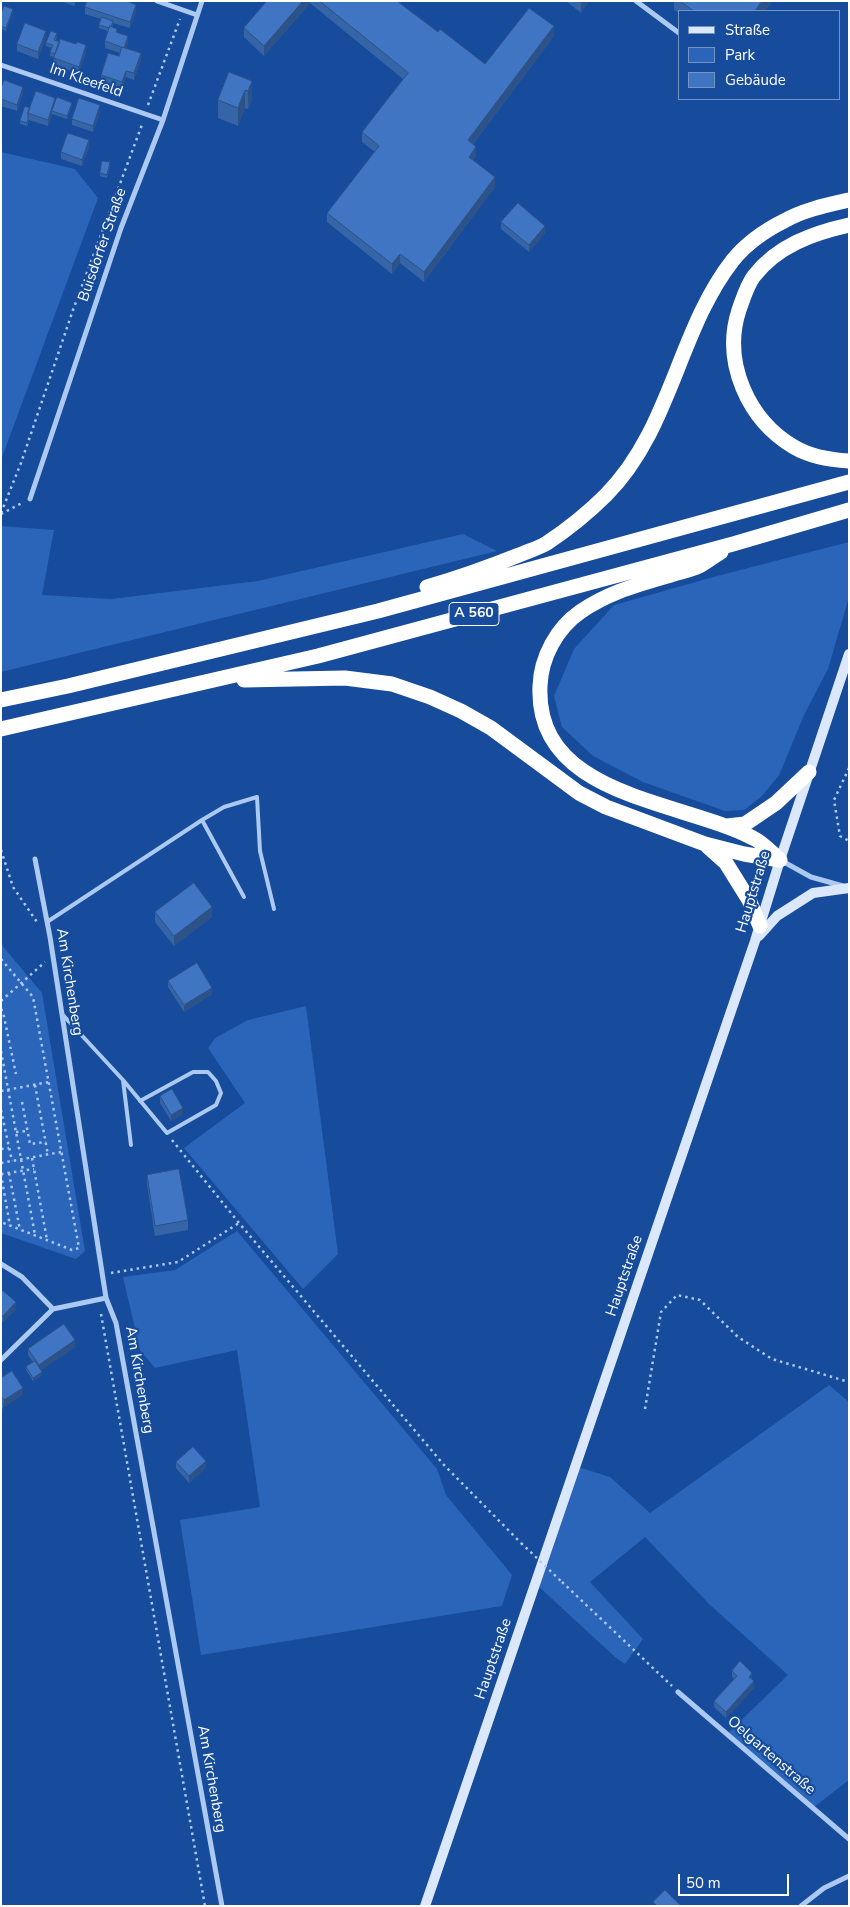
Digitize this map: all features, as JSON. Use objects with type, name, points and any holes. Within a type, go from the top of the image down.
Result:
[{"type":"highway","points":[[378,611],[398,595],[479,572],[546,544],[576,522],[607,495],[632,464],[656,422],[703,310],[719,280],[734,258],[758,237],[785,220],[817,208],[849,200]]},
{"type":"highway","points":[[849,225],[824,231],[796,242],[772,257],[753,276],[744,294],[736,322],[734,349],[738,378],[750,404],[769,428],[794,447],[820,458],[849,461]]},
{"type":"highway","name":"A 560","points":[[1,700],[78,684],[378,611],[849,482]]},
{"type":"highway","name":"A 560","points":[[1,729],[318,656],[733,544],[849,510]]},
{"type":"highway","points":[[733,544],[699,566],[610,594],[579,613],[558,634],[547,655],[540,679],[539,703],[544,723],[555,743],[572,763],[592,778],[618,790],[754,838],[780,860]]},
{"type":"highway","points":[[213,680],[345,678],[392,684],[461,711],[491,728],[579,793],[606,807],[705,844],[744,854],[780,860]]},
{"type":"highway","points":[[724,826],[745,824],[776,803],[809,772]]},
{"type":"highway","points":[[705,844],[726,863],[749,900],[760,926]]},
{"type":"main road","name":"Hauptstraße","points":[[425,1906],[755,941],[849,654]]},
{"type":"main road","points":[[755,941],[777,916],[813,893],[849,888]]},
{"type":"main road","points":[[418,1906],[432,1885]]},
{"type":"street","points":[[157,1],[197,15]]},
{"type":"street","name":"Buisdorfer Straße","points":[[30,499],[121,228],[163,120],[202,1]]},
{"type":"street","points":[[636,1],[678,32]]},
{"type":"street","name":"Im Kleefeld","points":[[1,65],[163,120]]},
{"type":"street","name":"Am Kirchenberg","points":[[35,859],[62,1014],[106,1298],[116,1323],[222,1906]]},
{"type":"street","points":[[780,860],[811,877],[849,888]]},
{"type":"street","points":[[1,1264],[22,1277],[53,1309]]},
{"type":"street","points":[[1,1360],[53,1309],[106,1298]]},
{"type":"street","name":"Oelgartenstraße","points":[[678,1692],[849,1839]]},
{"type":"street","points":[[801,1906],[824,1888],[849,1876]]},
{"type":"lane","points":[[47,922],[202,820],[224,807],[257,797],[260,851],[274,909]]},
{"type":"lane","points":[[202,820],[244,897]]},
{"type":"lane","points":[[62,1014],[124,1080],[140,1101],[167,1133],[216,1105],[221,1093],[208,1072],[193,1072],[140,1101]]},
{"type":"lane","points":[[124,1080],[131,1144]]},
{"type":"path","points":[[1,514],[21,463],[73,310],[184,10]]},
{"type":"path","points":[[1,514],[30,499]]},
{"type":"path","points":[[849,768],[834,800],[840,836],[849,842]]},
{"type":"path","points":[[1,850],[13,887],[33,918]]},
{"type":"path","points":[[1,959],[32,996],[79,1248],[72,1250],[1,1222]]},
{"type":"path","points":[[1,1001],[44,962],[53,959]]},
{"type":"path","points":[[1,1010],[4,1012],[16,1074]]},
{"type":"path","points":[[1,1051],[35,1235]]},
{"type":"path","points":[[1,1091],[48,1082]]},
{"type":"path","points":[[35,1085],[48,1155]]},
{"type":"path","points":[[22,1102],[30,1144],[46,1142]]},
{"type":"path","points":[[1,1110],[3,1128],[12,1161]]},
{"type":"path","points":[[16,1132],[27,1131]]},
{"type":"path","points":[[167,1133],[239,1222],[444,1465],[521,1543],[678,1692]]},
{"type":"path","points":[[1,1139],[7,1138]]},
{"type":"path","points":[[1,1149],[8,1148]]},
{"type":"path","points":[[1,1163],[61,1152]]},
{"type":"path","points":[[32,1158],[47,1240]]},
{"type":"path","points":[[10,1226],[1,1174],[34,1169]]},
{"type":"path","points":[[9,1173],[20,1230]]},
{"type":"path","points":[[102,1275],[178,1262],[239,1222]]},
{"type":"path","points":[[645,1408],[660,1312],[677,1295],[700,1300],[738,1338],[772,1359],[849,1382]]},
{"type":"path","points":[[99,1300],[205,1906]]},
{"type":"green space","points":[[1,152],[75,169],[98,198],[1,460]]},
{"type":"green space","points":[[1,526],[54,530],[42,595],[111,599],[258,581],[463,534],[497,551],[1,672]]},
{"type":"green space","points":[[849,542],[849,597],[828,669],[805,713],[779,775],[762,796],[744,810],[725,811],[643,782],[593,756],[562,727],[554,696],[574,649],[614,605]]},
{"type":"green space","points":[[1,944],[42,993],[85,1251],[76,1259],[1,1233]]},
{"type":"green space","points":[[306,1006],[338,1254],[303,1289],[184,1148],[245,1103],[208,1048],[215,1038],[248,1020]]},
{"type":"green space","points":[[237,1231],[437,1469],[446,1495],[512,1575],[502,1606],[201,1655],[180,1520],[260,1507],[237,1350],[155,1368],[140,1350],[123,1277],[175,1270]]},
{"type":"green space","points":[[829,1385],[849,1402],[849,1780],[814,1807],[728,1733],[788,1675],[709,1604],[645,1537],[590,1582],[643,1639],[625,1664],[537,1585],[578,1467],[610,1477],[650,1513]]},
{"type":"building","points":[[87,1],[127,1],[136,5],[130,22],[85,7]]},
{"type":"building","points":[[267,1],[303,1],[264,46],[244,28]]},
{"type":"building","points":[[320,1],[397,1],[438,32],[440,29],[485,64],[529,8],[554,26],[468,140],[476,147],[469,157],[495,177],[424,272],[400,254],[392,264],[327,213],[379,146],[362,132],[408,73]]},
{"type":"building","points":[[680,1],[762,1],[756,10],[693,10]]},
{"type":"building","points":[[4,6],[13,9],[6,28],[1,26],[1,14]]},
{"type":"building","points":[[102,17],[113,21],[111,27],[99,25]]},
{"type":"building","points":[[25,23],[46,31],[38,52],[17,44]]},
{"type":"building","points":[[110,26],[117,29],[116,32],[128,36],[124,48],[105,41]]},
{"type":"building","points":[[51,31],[57,33],[54,40],[60,42],[55,54],[50,52],[53,45],[46,43]]},
{"type":"building","points":[[60,39],[86,45],[79,67],[54,58]]},
{"type":"building","points":[[122,47],[141,53],[134,73],[126,71],[122,82],[101,75],[108,53],[119,56]]},
{"type":"building","points":[[229,72],[252,81],[248,91],[245,90],[238,108],[218,100]]},
{"type":"building","points":[[4,80],[23,87],[17,105],[1,99],[1,89]]},
{"type":"building","points":[[36,91],[55,98],[48,120],[28,113]]},
{"type":"building","points":[[57,97],[72,103],[67,116],[52,111]]},
{"type":"building","points":[[79,98],[100,105],[93,126],[72,119]]},
{"type":"building","points":[[25,106],[30,108],[27,123],[20,121]]},
{"type":"building","points":[[68,133],[89,140],[82,160],[61,152]]},
{"type":"building","points":[[102,161],[110,162],[107,175],[100,173]]},
{"type":"building","points":[[518,203],[545,226],[529,245],[501,222]]},
{"type":"building","points":[[194,883],[212,907],[174,936],[155,912]]},
{"type":"building","points":[[197,963],[212,988],[184,1005],[168,981]]},
{"type":"building","points":[[172,1089],[183,1108],[171,1115],[160,1096]]},
{"type":"building","points":[[179,1169],[188,1220],[155,1226],[147,1175]]},
{"type":"building","points":[[1,1289],[16,1302],[3,1316],[1,1314]]},
{"type":"building","points":[[64,1324],[75,1340],[39,1365],[28,1349]]},
{"type":"building","points":[[35,1361],[42,1372],[33,1378],[26,1367]]},
{"type":"building","points":[[12,1371],[23,1388],[4,1400],[1,1396],[1,1378]]},
{"type":"building","points":[[193,1447],[206,1461],[189,1476],[176,1462]]},
{"type":"building","points":[[740,1661],[752,1673],[749,1677],[754,1681],[726,1712],[714,1701],[737,1676],[732,1671]]},
{"type":"building","points":[[665,1890],[681,1906],[657,1906],[653,1902]]}]
